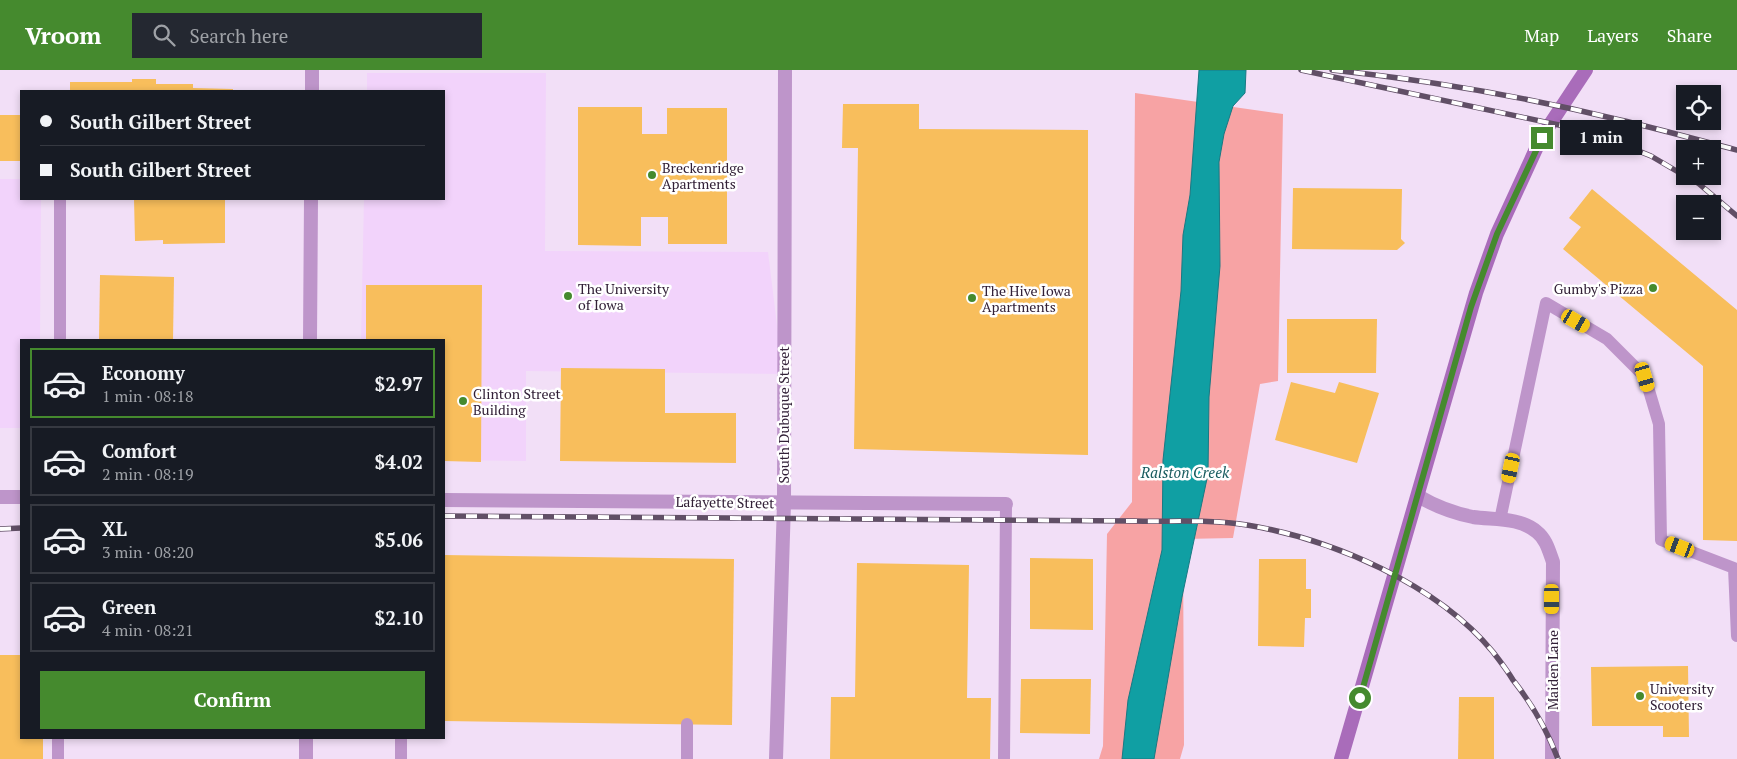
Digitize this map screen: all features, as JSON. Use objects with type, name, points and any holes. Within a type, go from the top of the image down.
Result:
[{"type":"main road","points":[[1341,759],[1471,307],[1497,234],[1542,138],[1586,70]]},
{"type":"street","points":[[312,70],[312,90]]},
{"type":"street","name":"South Dubuque Street","points":[[776,759],[784,503],[782,433],[785,70]]},
{"type":"street","points":[[310,339],[311,200]]},
{"type":"street","name":"Maiden Lane","points":[[1418,496],[1440,508],[1471,516],[1522,523],[1537,532],[1548,546],[1553,562],[1552,759]]},
{"type":"street","points":[[0,497],[20,497]]},
{"type":"street","name":"Lafayette Street","points":[[445,500],[1006,504]]},
{"type":"street","points":[[306,739],[306,759]]},
{"type":"lane","points":[[60,200],[60,339]]},
{"type":"lane","points":[[1500,520],[1546,303],[1607,339],[1645,377],[1659,424],[1661,540],[1734,568],[1737,636]]},
{"type":"lane","points":[[1004,759],[1006,504]]},
{"type":"lane","points":[[687,724],[687,759]]},
{"type":"lane","points":[[58,739],[58,759]]},
{"type":"lane","points":[[401,739],[401,759]]},
{"type":"shaded area","name":"The University of Iowa","points":[[367,73],[546,73],[545,251],[768,252],[783,374],[526,371],[526,461],[445,460],[445,339],[361,339],[364,200],[445,200],[445,90],[367,90]]},
{"type":"shaded area","points":[[1135,93],[1283,114],[1278,381],[1260,384],[1233,538],[1183,539],[1184,745],[1180,759],[1099,759],[1103,746],[1107,534],[1132,502]]},
{"type":"shaded area","points":[[0,179],[20,179],[20,200],[41,200],[40,339],[20,339],[20,428],[0,428]]},
{"type":"water","name":"Ralston Creek","points":[[1199,70],[1246,70],[1245,93],[1233,106],[1224,134],[1219,162],[1220,266],[1209,397],[1208,474],[1182,597],[1154,759],[1122,759],[1128,700],[1162,550],[1163,460],[1181,291],[1183,235],[1190,195]]},
{"type":"building","points":[[132,79],[156,79],[156,84],[193,84],[193,88],[233,90],[70,90],[70,82],[132,82]]},
{"type":"building","name":"The Hive Iowa Apartments","points":[[843,104],[919,104],[919,129],[1088,130],[1088,455],[854,449],[858,148],[842,148]]},
{"type":"building","name":"Breckenridge Apartments","points":[[578,107],[642,107],[642,134],[667,134],[667,108],[727,108],[727,244],[668,244],[668,217],[641,217],[641,246],[578,245]]},
{"type":"building","points":[[0,115],[20,115],[20,161],[0,161]]},
{"type":"building","points":[[1293,188],[1402,189],[1401,239],[1405,243],[1397,250],[1292,249]]},
{"type":"building","points":[[1592,189],[1737,310],[1737,541],[1703,540],[1703,366],[1563,249],[1581,227],[1569,218]]},
{"type":"building","points":[[134,200],[225,200],[225,243],[163,244],[163,240],[135,241]]},
{"type":"building","points":[[100,275],[174,277],[173,339],[99,339]]},
{"type":"building","name":"Clinton Street Building","points":[[366,285],[482,285],[481,462],[445,461],[445,339],[366,339]]},
{"type":"building","points":[[1287,319],[1377,319],[1376,373],[1287,373]]},
{"type":"building","points":[[561,368],[665,369],[665,413],[736,413],[736,463],[560,461]]},
{"type":"building","points":[[1291,382],[1335,393],[1339,382],[1379,393],[1357,463],[1275,440]]},
{"type":"building","points":[[445,555],[734,559],[732,725],[445,721]]},
{"type":"building","points":[[1030,558],[1093,559],[1093,630],[1030,629]]},
{"type":"building","points":[[1259,559],[1306,559],[1306,589],[1311,589],[1311,618],[1305,618],[1304,647],[1258,646]]},
{"type":"building","points":[[857,563],[969,565],[967,698],[991,698],[990,759],[830,759],[831,697],[855,697]]},
{"type":"building","points":[[0,655],[20,655],[20,739],[43,739],[43,759],[0,759]]},
{"type":"building","name":"University Scooters","points":[[1688,666],[1689,737],[1663,737],[1663,726],[1592,726],[1591,667]]},
{"type":"building","points":[[1021,679],[1091,679],[1090,734],[1020,733]]},
{"type":"building","points":[[1459,697],[1494,697],[1494,759],[1458,759]]},
{"type":"railway","points":[[1301,70],[1573,128],[1609,139],[1651,156],[1676,171]]},
{"type":"railway","points":[[1332,70],[1441,84],[1513,97],[1635,123],[1737,150]]},
{"type":"railway","points":[[1700,185],[1737,216]]},
{"type":"railway","points":[[445,516],[1205,521],[1247,525],[1280,532],[1347,553],[1381,568],[1443,605],[1470,628],[1501,662],[1538,718],[1558,759]]},
{"type":"railway","points":[[0,529],[20,528]]},
{"type":"place","name":"Breckenridge Apartments","points":[[652,175]]},
{"type":"place","name":"Gumby's Pizza","points":[[1653,288]]},
{"type":"place","name":"The University of Iowa","points":[[568,296]]},
{"type":"place","name":"The Hive Iowa Apartments","points":[[972,298]]},
{"type":"place","name":"Clinton Street Building","points":[[463,401]]},
{"type":"place","name":"University Scooters","points":[[1640,696]]},
{"type":"route","points":[[1360,698],[1471,307],[1497,234],[1542,138]]}]
